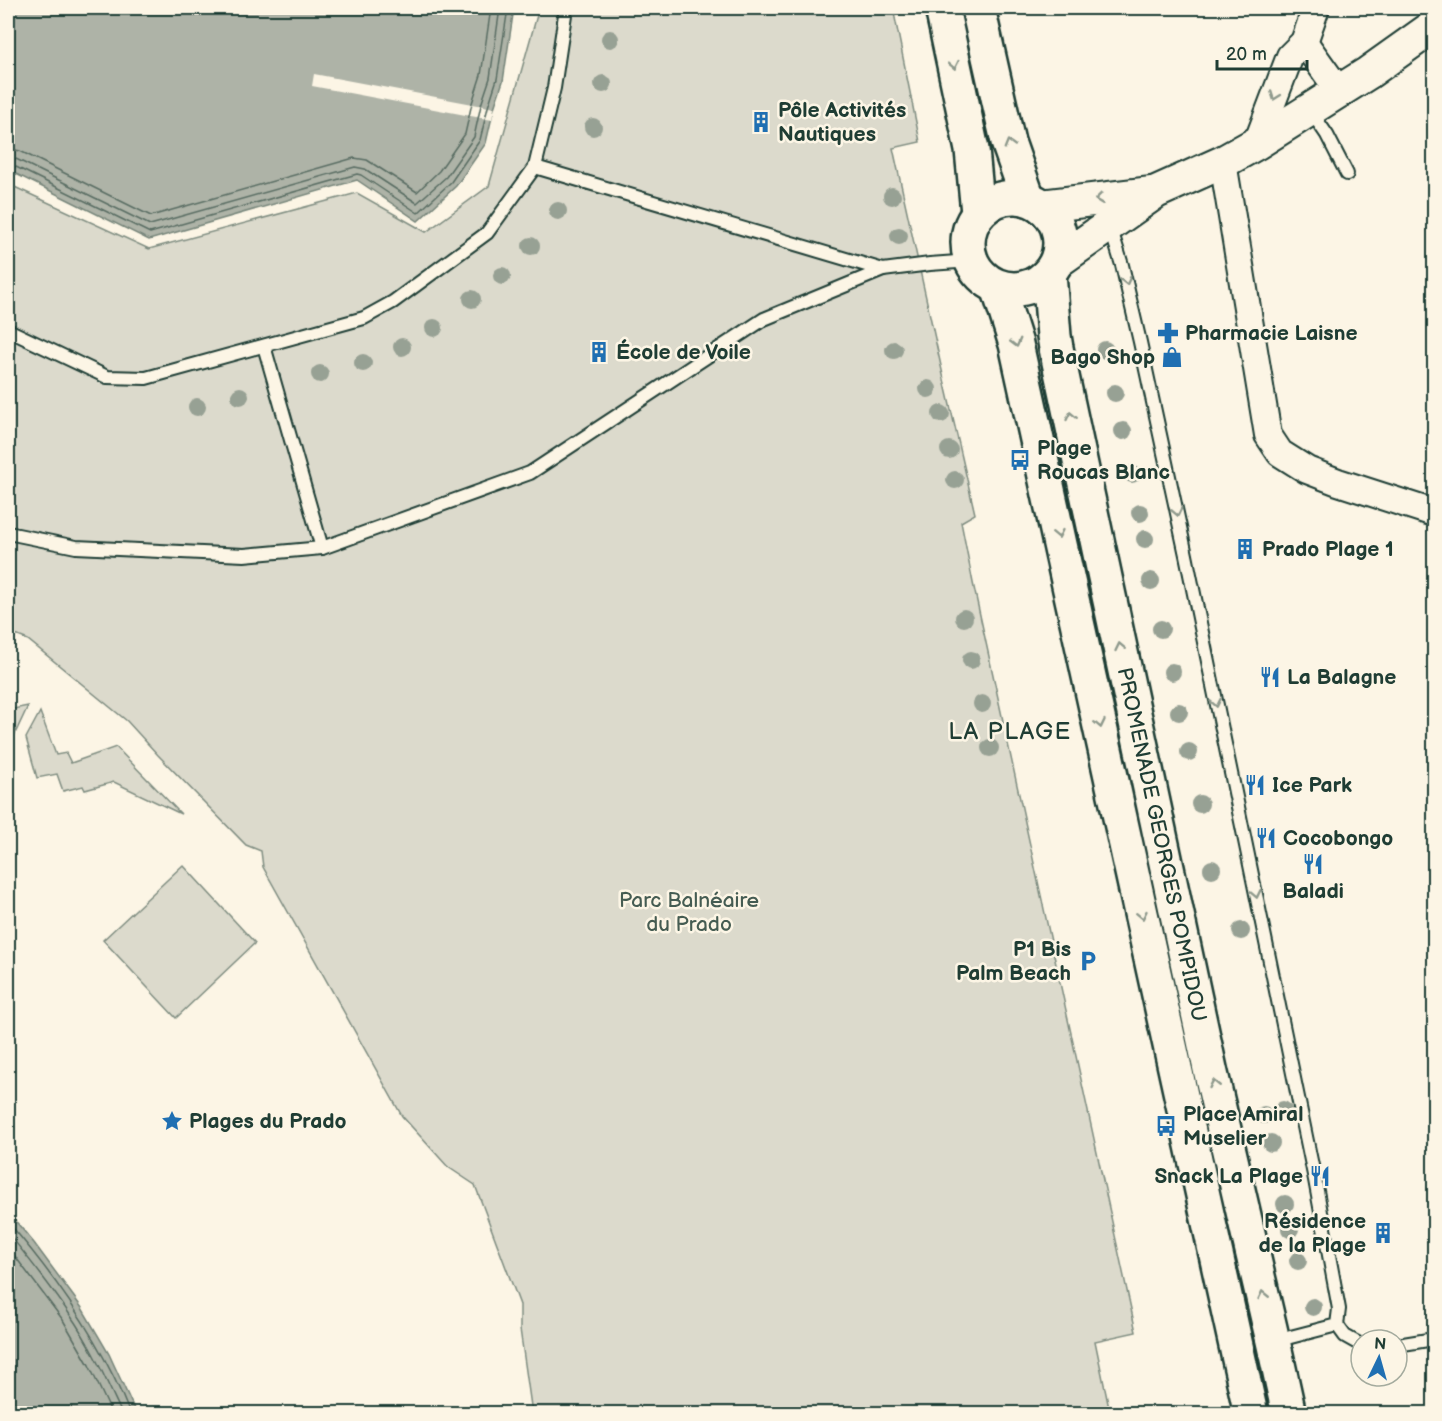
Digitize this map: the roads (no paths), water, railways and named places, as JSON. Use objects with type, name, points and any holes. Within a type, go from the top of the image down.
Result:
[{"type":"main road","points":[[942,8],[972,150],[978,213]]},
{"type":"main road","name":"PROMENADE GEORGES POMPIDOU","points":[[978,8],[1008,142],[1035,203],[1052,217],[1059,231],[1060,247],[1053,268],[1056,348],[1210,1069],[1289,1413]]},
{"type":"main road","points":[[1035,203],[1017,197],[1006,197],[986,206],[978,213],[971,224],[968,236],[971,261],[977,272],[987,281],[998,287],[1012,290],[1038,283],[1053,268]]},
{"type":"main road","name":"PROMENADE GEORGES POMPIDOU","points":[[998,287],[1016,344],[1251,1413]]},
{"type":"street","points":[[1310,25],[1339,91]]},
{"type":"street","points":[[1257,143],[1290,56],[1310,25]]},
{"type":"street","points":[[1053,268],[1156,192],[1223,162],[1257,143],[1432,34]]},
{"type":"street","points":[[1223,162],[1268,435],[1280,453],[1307,470],[1434,513]]},
{"type":"street","points":[[1035,203],[1156,192]]},
{"type":"lane","points":[[8,330],[107,377],[146,378],[364,318],[393,302],[487,233],[534,167],[554,88],[566,8]]},
{"type":"lane","points":[[1310,110],[1327,135],[1347,174]]},
{"type":"lane","points":[[534,167],[883,270]]},
{"type":"lane","points":[[1110,225],[1122,265],[1186,555],[1315,1180],[1339,1309],[1337,1325],[1349,1338]]},
{"type":"lane","points":[[8,533],[76,547],[233,555],[322,548],[530,473],[764,319],[883,270],[971,261]]},
{"type":"lane","points":[[264,346],[322,548]]},
{"type":"lane","points":[[1274,1341],[1337,1325]]},
{"type":"lane","points":[[1409,1344],[1434,1339]]},
{"type":"water","points":[[8,8],[514,8],[503,81],[486,143],[456,186],[418,221],[357,180],[149,240],[8,170]]},
{"type":"water","points":[[8,1212],[82,1308],[109,1354],[136,1413],[8,1413]]},
{"type":"place","name":"Pôle Activités Nautiques","points":[[761,122]]},
{"type":"place","name":"Pharmacie Laisne","points":[[1168,333]]},
{"type":"place","name":"École de Voile","points":[[599,352]]},
{"type":"place","name":"Bago Shop","points":[[1172,357]]},
{"type":"place","name":"Plage Roucas Blanc","points":[[1020,460]]},
{"type":"place","name":"Prado Plage 1","points":[[1245,549]]},
{"type":"place","name":"La Balagne","points":[[1270,677]]},
{"type":"place","name":"Ice Park","points":[[1255,785]]},
{"type":"place","name":"Cocobongo","points":[[1266,838]]},
{"type":"place","name":"Baladi","points":[[1313,864]]},
{"type":"place","name":"P1 Bis Palm Beach","points":[[1088,961]]},
{"type":"place","name":"Plages du Prado","points":[[172,1121]]},
{"type":"place","name":"Place Amiral Muselier","points":[[1166,1126]]},
{"type":"place","name":"Snack La Plage","points":[[1320,1176]]},
{"type":"place","name":"Résidence de la Plage","points":[[1383,1233]]},
{"type":"district","name":"LA PLAGE","points":[[1010,731]]},
{"type":"park label","name":"Parc Balnéaire du Prado","points":[[689,912]]}]
